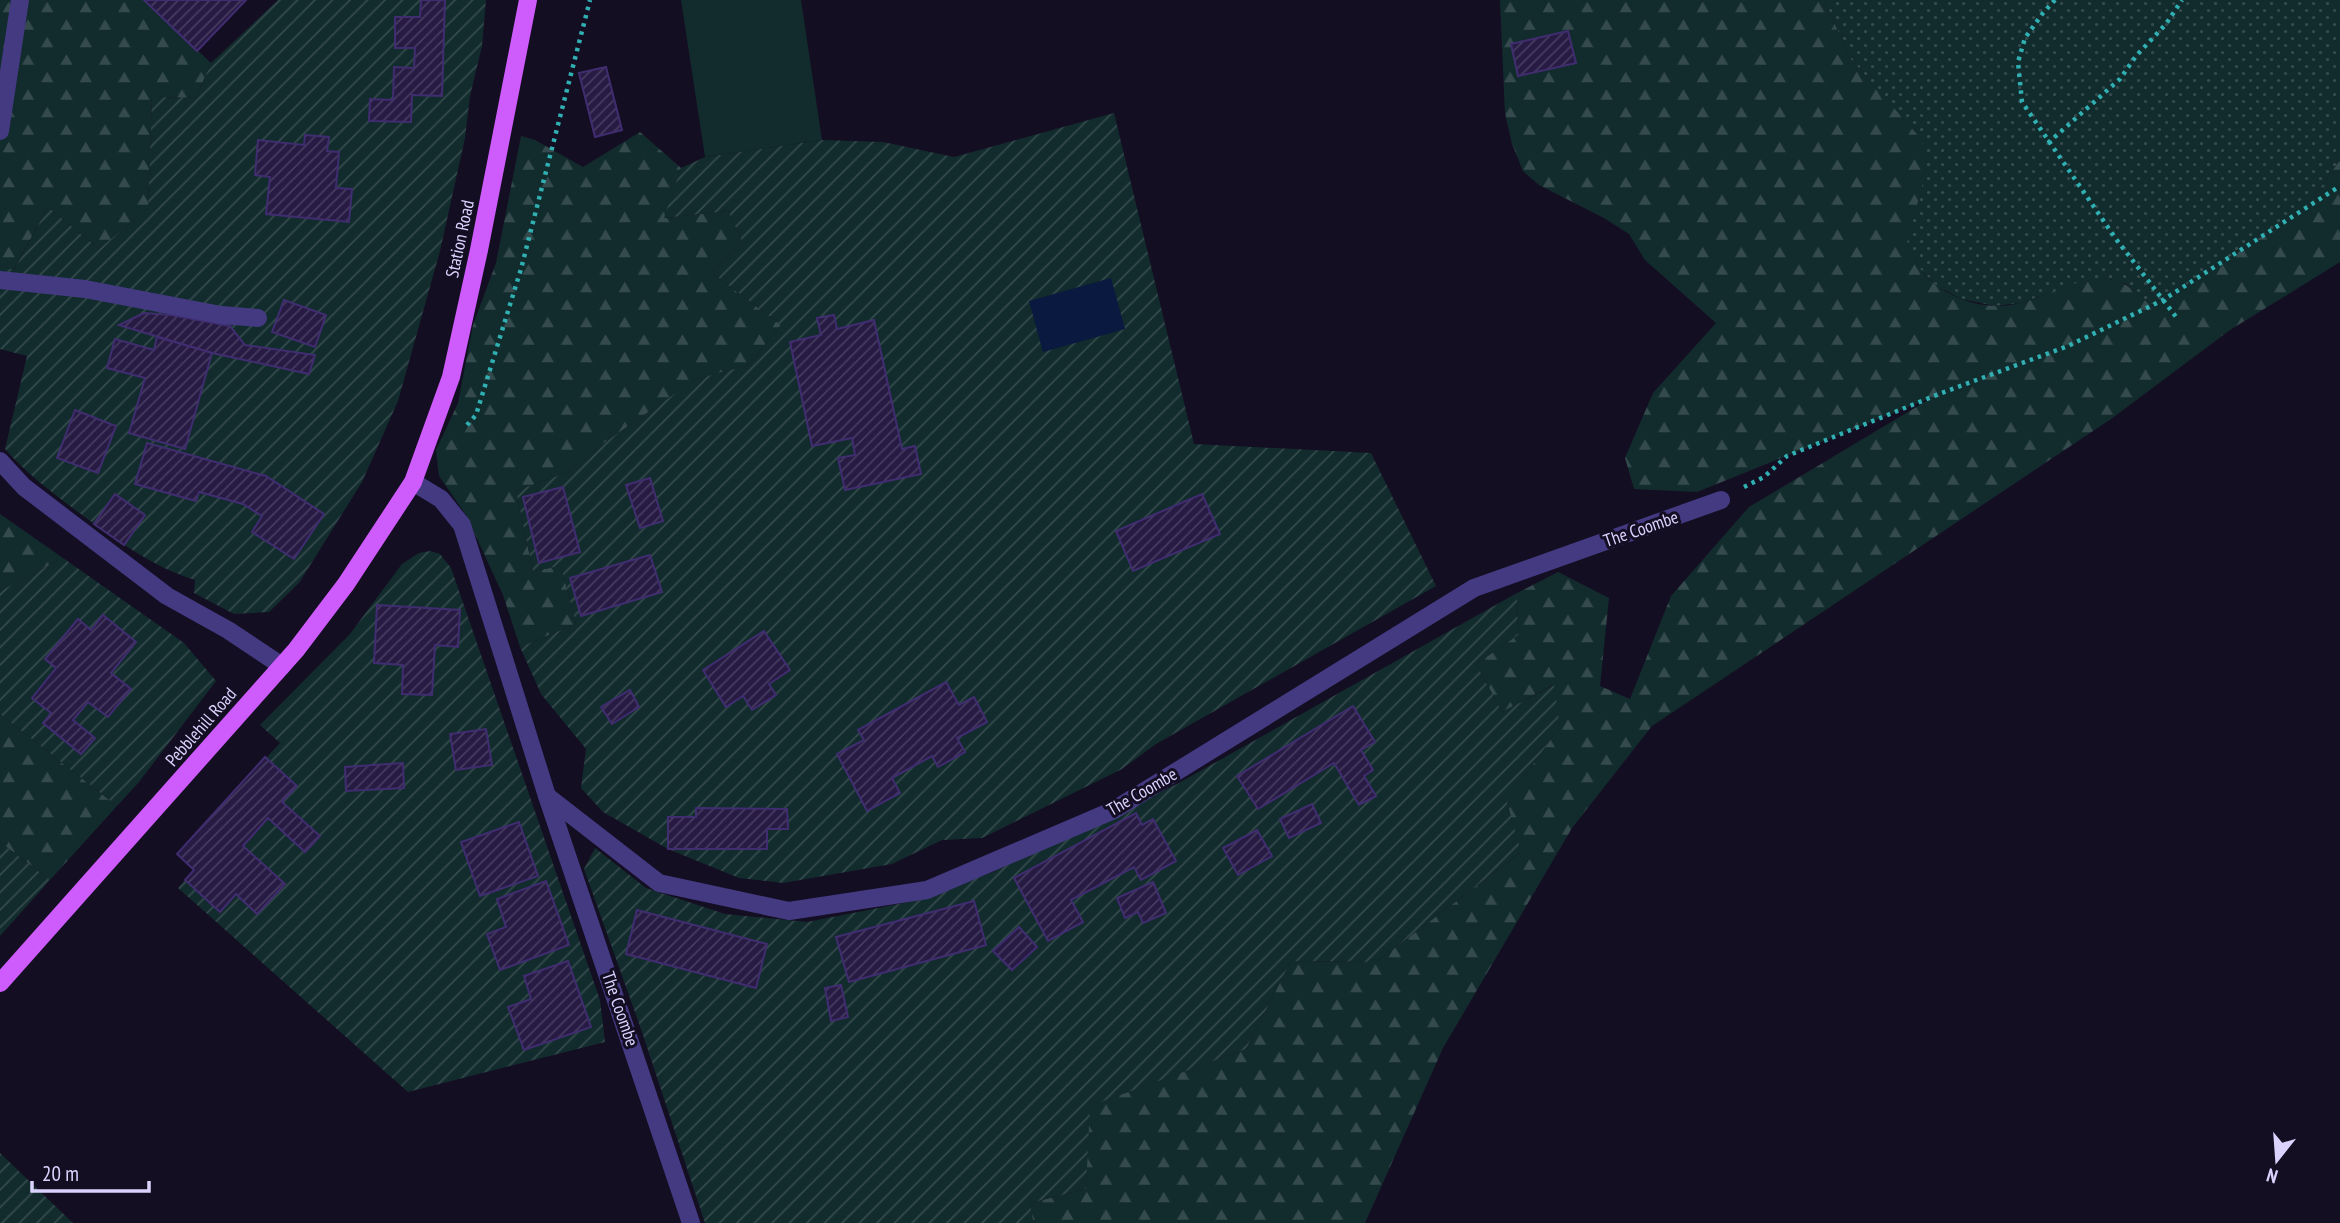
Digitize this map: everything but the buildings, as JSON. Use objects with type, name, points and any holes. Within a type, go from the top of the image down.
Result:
[{"type":"main road","name":"Station Road","points":[[413,482],[451,377],[480,250],[528,0]]},
{"type":"main road","name":"Pebblehill Road","points":[[0,983],[282,666],[346,584],[413,482]]},
{"type":"street","points":[[0,131],[20,0]]},
{"type":"street","points":[[0,280],[85,289],[220,315],[258,318]]},
{"type":"street","points":[[0,461],[24,487],[167,596],[228,629],[282,666]]},
{"type":"street","name":"The Coombe","points":[[413,482],[441,499],[462,525],[547,796],[691,1223]]},
{"type":"street","name":"The Coombe","points":[[547,796],[659,883],[789,911],[927,890],[1114,810],[1474,588],[1721,500]]},
{"type":"path","points":[[458,434],[476,415],[508,309],[590,0]]},
{"type":"path","points":[[2055,0],[2025,38],[2018,62],[2022,102],[2116,239],[2177,318]]},
{"type":"path","points":[[2048,143],[2120,79],[2136,55],[2166,24],[2182,0]]},
{"type":"path","points":[[1721,500],[1764,477],[1787,456],[1939,394],[2068,346],[2162,300],[2340,186]]},
{"type":"green space","points":[[0,0],[144,0],[211,63],[196,98],[152,97],[148,208],[99,249],[48,207],[13,271],[0,266]]},
{"type":"green space","points":[[278,0],[486,0],[482,46],[470,96],[465,138],[440,251],[398,401],[362,482],[299,583],[269,612],[234,614],[194,593],[195,580],[147,559],[103,530],[38,481],[5,449],[27,356],[0,349],[0,266],[14,270],[48,207],[99,249],[148,208],[152,97],[196,98],[211,63]]},
{"type":"green space","points":[[681,0],[801,0],[822,140],[705,157]]},
{"type":"green space","points":[[1500,0],[1824,0],[1850,58],[1922,140],[1926,158],[1924,179],[1907,242],[1920,268],[1931,281],[1966,301],[1993,306],[2020,303],[2086,280],[2109,279],[2126,285],[2150,305],[2163,300],[2306,208],[2340,160],[2340,262],[2230,330],[2111,419],[1652,726],[1572,828],[1443,1048],[1365,1223],[1033,1223],[1030,1203],[1086,1189],[1089,1106],[1246,1049],[1291,961],[1376,962],[1520,853],[1507,802],[1560,726],[1553,685],[1502,712],[1476,664],[1518,635],[1517,593],[1558,572],[1609,598],[1600,686],[1630,699],[1671,596],[1749,507],[1933,397],[1697,492],[1634,489],[1625,458],[1653,393],[1716,323],[1645,260],[1629,234],[1539,185],[1523,171],[1512,144],[1505,113]]},
{"type":"green space","points":[[1824,0],[2340,0],[2340,160],[2306,208],[2163,300],[2150,305],[2126,284],[2110,279],[2090,280],[2020,303],[1995,306],[1961,299],[1937,286],[1920,269],[1907,242],[1922,141],[1850,58]]},
{"type":"green space","points":[[1114,113],[1194,444],[1371,453],[1436,586],[1156,744],[1122,769],[982,838],[942,840],[892,864],[783,883],[739,878],[668,849],[603,812],[581,788],[586,749],[541,694],[520,647],[576,624],[561,566],[533,571],[516,491],[568,472],[601,445],[696,379],[749,365],[781,325],[711,272],[742,241],[728,211],[664,218],[681,168],[705,157],[822,140],[883,142],[954,157]]},
{"type":"green space","points":[[640,132],[681,168],[665,218],[728,211],[742,241],[711,272],[781,325],[749,365],[696,379],[601,445],[568,472],[516,491],[533,571],[561,566],[576,624],[520,647],[503,595],[466,515],[439,476],[436,450],[458,403],[473,325],[496,263],[521,136],[535,140],[583,167]]},
{"type":"green space","points":[[0,514],[63,558],[0,591]]},
{"type":"green space","points":[[430,551],[440,554],[451,568],[600,1000],[605,1042],[408,1092],[178,888],[194,870],[177,854],[280,743],[260,725],[350,634],[402,564],[419,553]]},
{"type":"green space","points":[[63,558],[184,643],[216,681],[139,782],[117,806],[0,714],[0,591]]},
{"type":"green space","points":[[1517,593],[1518,635],[1476,664],[1502,712],[1554,685],[1560,726],[1507,802],[1521,852],[1376,962],[1291,961],[1246,1049],[1090,1106],[1086,1189],[1030,1203],[1033,1223],[705,1223],[642,1032],[584,869],[595,848],[646,888],[725,914],[807,922],[919,900],[995,871],[1177,784]]},
{"type":"green space","points":[[0,714],[117,806],[50,880],[0,842]]},
{"type":"green space","points":[[0,842],[50,880],[0,936]]},
{"type":"green space","points":[[0,1153],[73,1223],[0,1223]]},
{"type":"water","points":[[1111,278],[1125,329],[1043,352],[1029,301]]}]
